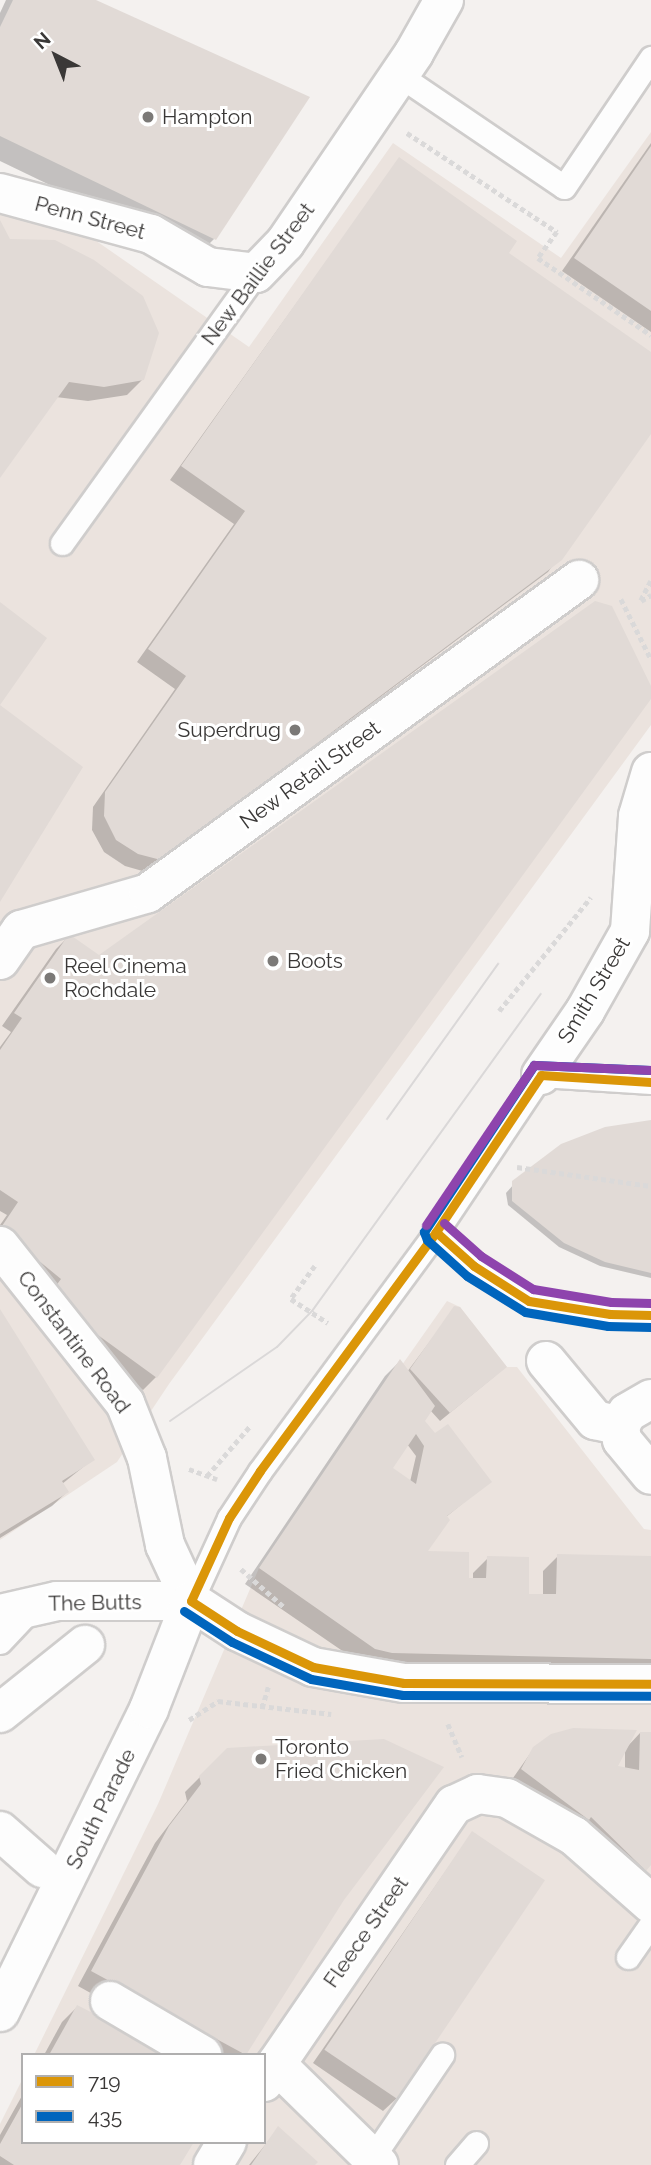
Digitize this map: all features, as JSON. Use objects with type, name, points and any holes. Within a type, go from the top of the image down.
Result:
[{"type":"street","name":"New Baillie Street","points":[[256,273],[285,243],[399,75],[429,5]]},
{"type":"street","name":"Penn Street","points":[[0,193],[151,234],[208,267],[256,273]]},
{"type":"street","name":"New Retail Street","points":[[11,945],[148,893],[579,580]]},
{"type":"street","name":"Smith Street","points":[[541,1075],[585,1011],[631,931],[638,816],[651,772]]},
{"type":"street","name":"Constantine Road","points":[[0,1246],[99,1375],[125,1403],[152,1478],[165,1545],[191,1601]]},
{"type":"street","points":[[546,1361],[595,1420],[620,1426]]},
{"type":"street","points":[[651,1399],[627,1413],[620,1426],[622,1440],[651,1475]]},
{"type":"street","name":"The Butts","points":[[17,1609],[84,1600],[191,1601]]},
{"type":"street","points":[[191,1601],[237,1631],[313,1667],[404,1683],[651,1684]]},
{"type":"street","name":"South Parade","points":[[0,2012],[149,1709],[191,1601]]},
{"type":"street","points":[[0,1713],[85,1646]]},
{"type":"street","points":[[478,1794],[508,1798],[574,1836],[651,1904]]},
{"type":"street","name":"Fleece Street","points":[[270,2073],[454,1805],[478,1794]]},
{"type":"street","points":[[0,1831],[42,1868]]},
{"type":"street","points":[[110,2001],[199,2053]]},
{"type":"street","points":[[270,2073],[376,2161]]},
{"type":"street","points":[[213,2165],[226,2144]]},
{"type":"lane","points":[[399,75],[564,187],[651,58]]},
{"type":"lane","name":"New Baillie Street","points":[[62,543],[256,273]]},
{"type":"lane","points":[[541,1075],[651,1082]]},
{"type":"lane","name":"Smith Street","points":[[191,1601],[229,1518],[260,1471],[436,1233],[541,1075]]},
{"type":"lane","points":[[436,1233],[474,1266],[529,1301],[610,1314],[651,1315]]},
{"type":"lane","points":[[0,1642],[17,1609]]},
{"type":"lane","points":[[628,1957],[651,1924]]},
{"type":"lane","points":[[376,2161],[442,2055]]},
{"type":"lane","points":[[457,2165],[475,2143]]},
{"type":"path","points":[[374,112],[557,232],[538,258],[651,335]]},
{"type":"path","points":[[651,581],[641,601],[651,595]]},
{"type":"path","points":[[621,599],[651,659]]},
{"type":"path","points":[[499,1011],[605,881],[635,865]]},
{"type":"path","points":[[512,1167],[651,1186]]},
{"type":"path","points":[[315,1266],[291,1299],[328,1323]]},
{"type":"path","points":[[152,1478],[181,1466],[229,1483]]},
{"type":"path","points":[[242,1555],[239,1566],[246,1577],[293,1614]]},
{"type":"path","points":[[262,1708],[268,1688]]},
{"type":"path","points":[[185,1722],[218,1701],[342,1715]]},
{"type":"path","points":[[435,1723],[448,1724],[478,1794]]},
{"type":"shaded area","points":[[651,132],[651,725],[169,1384],[117,1462],[0,1540],[0,211],[92,238],[249,347],[393,143],[561,258]]},
{"type":"shaded area","points":[[447,1301],[460,1307],[507,1367],[517,1367],[644,1529],[651,1530],[651,2165],[0,2165],[0,2124],[21,2082],[21,2144],[266,2144],[266,2053],[35,2053],[158,1804],[259,1568]]},
{"type":"building","name":"Hampton","points":[[13,0],[96,0],[310,97],[216,240],[0,136],[0,27]]},
{"type":"building","points":[[651,146],[651,311],[574,258]]},
{"type":"building","points":[[399,157],[517,241],[509,253],[651,352],[651,434],[562,560],[161,860],[138,854],[116,840],[104,816],[105,792],[186,676],[148,649],[245,511],[181,466]]},
{"type":"building","points":[[0,220],[10,239],[55,240],[94,260],[143,296],[159,333],[144,380],[104,387],[69,382],[0,478]]},
{"type":"building","points":[[595,601],[612,606],[651,686],[651,699],[157,1378],[47,1298],[61,1279],[0,1229],[18,1202],[0,1190],[0,1050],[22,1018],[14,1013],[69,934],[99,955]]},
{"type":"building","points":[[0,602],[47,638],[0,705]]},
{"type":"building","points":[[0,705],[83,767],[0,902]]},
{"type":"building","points":[[651,1120],[651,1273],[605,1262],[564,1243],[512,1201],[512,1181],[561,1144],[605,1127]]},
{"type":"building","points":[[454,1306],[460,1307],[507,1367],[450,1413],[410,1369]]},
{"type":"building","points":[[0,1309],[95,1460],[62,1481],[69,1492],[0,1534]]},
{"type":"building","points":[[400,1359],[435,1406],[425,1421],[435,1433],[448,1424],[492,1482],[447,1516],[450,1520],[428,1551],[469,1552],[469,1578],[486,1578],[487,1556],[529,1557],[529,1594],[556,1594],[557,1554],[651,1556],[651,1659],[392,1653],[375,1649],[259,1568]],"holes":[[[416,1434],[424,1446],[416,1484],[393,1468]]]},
{"type":"building","points":[[573,1728],[637,1730],[618,1766],[639,1770],[640,1732],[651,1732],[651,1865],[646,1871],[591,1817],[589,1820],[521,1769],[533,1747],[551,1734]]},
{"type":"building","points":[[384,1739],[444,1767],[344,1900],[247,2053],[242,2053],[91,1971],[169,1826],[201,1784],[199,1776],[227,1748]]},
{"type":"building","points":[[472,1831],[545,1880],[397,2099],[324,2050]]},
{"type":"building","points":[[77,2005],[163,2049],[160,2053],[50,2053]]},
{"type":"building","points":[[21,2107],[21,2144],[193,2144],[180,2165],[14,2165],[0,2156],[0,2144]]},
{"type":"building","points":[[278,2126],[318,2162],[315,2165],[251,2165]]},
{"type":"tram line","points":[[387,1119],[498,964]]},
{"type":"tram line","points":[[170,1421],[277,1347],[312,1311],[541,994]]},
{"type":"transit line","name":"435","points":[[651,1070],[534,1065],[424,1232],[427,1240],[467,1276],[525,1312],[608,1326],[651,1327]]},
{"type":"transit line","points":[[426,1225],[534,1065],[651,1070]]},
{"type":"transit line","name":"719","points":[[651,1082],[541,1075],[436,1232],[260,1471],[229,1518],[191,1601],[237,1631],[313,1667],[404,1683],[651,1684]]},
{"type":"transit line","points":[[444,1223],[481,1256],[533,1289],[611,1302],[651,1303]]},
{"type":"transit line","name":"719","points":[[436,1232],[474,1266],[529,1301],[610,1314],[651,1315]]},
{"type":"transit line","name":"435","points":[[184,1611],[232,1642],[311,1679],[403,1695],[651,1696]]},
{"type":"place","name":"Hampton","points":[[148,117]]},
{"type":"place","name":"Superdrug","points":[[295,730]]},
{"type":"place","name":"Boots","points":[[273,961]]},
{"type":"place","name":"Reel Cinema Rochdale","points":[[50,978]]},
{"type":"place","name":"Toronto Fried Chicken","points":[[261,1759]]}]
